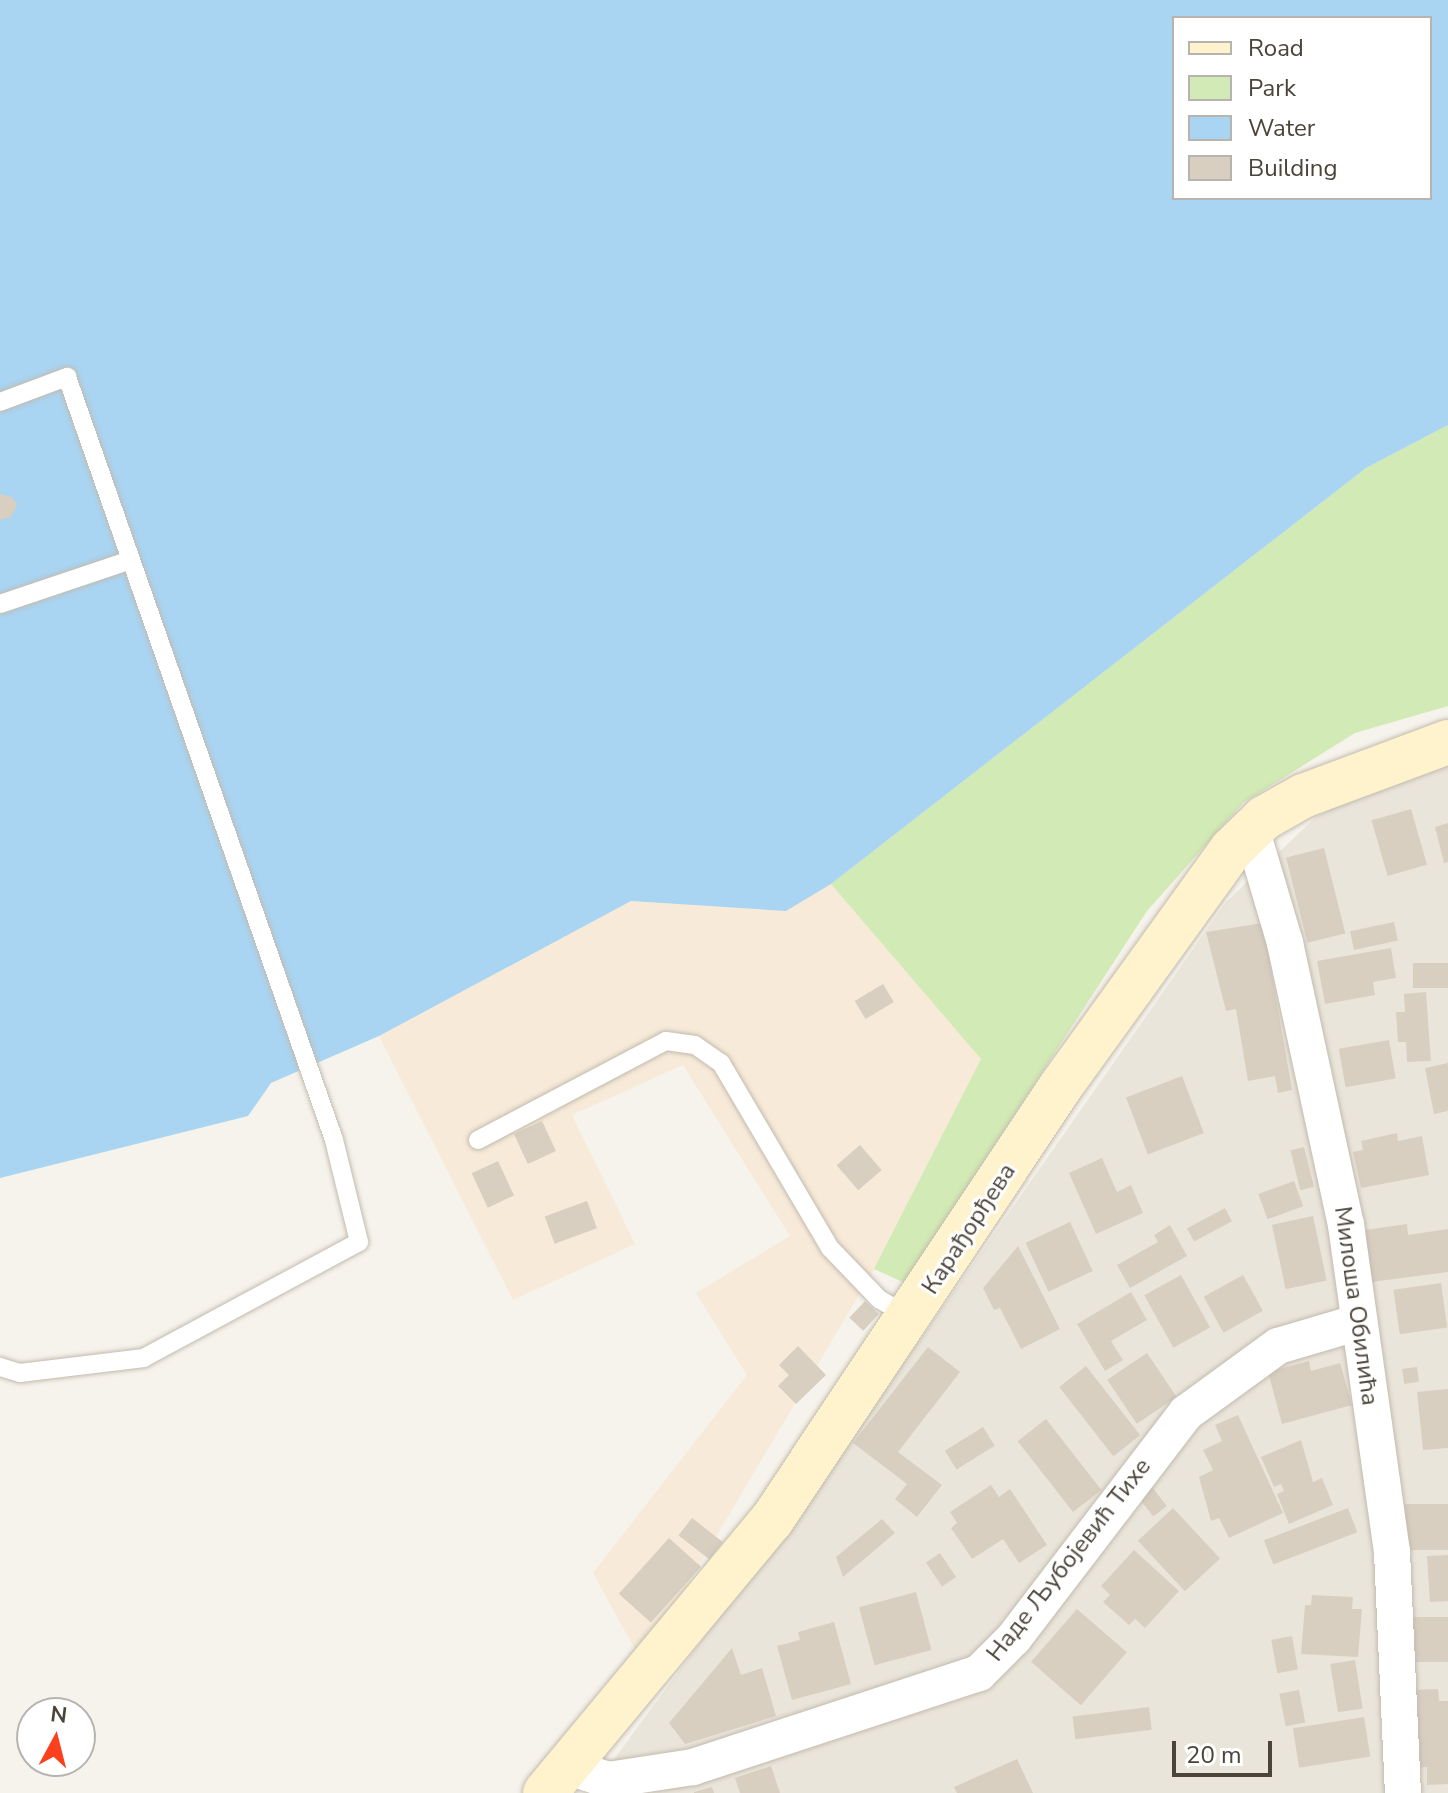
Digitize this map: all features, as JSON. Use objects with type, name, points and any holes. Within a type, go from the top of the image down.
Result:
[{"type":"main road","name":"Карађорђева","points":[[556,1779],[772,1520],[911,1319],[1070,1073],[1183,911],[1251,828],[1303,796],[1448,742]]},
{"type":"street","name":"Милоша Обилића","points":[[1251,828],[1285,943],[1323,1113],[1359,1322],[1392,1552],[1403,1793]]},
{"type":"street","name":"Наде Љубојевић Тихе","points":[[556,1779],[640,1779],[693,1767],[965,1681],[992,1663],[1014,1638],[1186,1413],[1278,1346],[1359,1322]]},
{"type":"lane","points":[[0,402],[67,377],[334,1140],[359,1242],[144,1358],[20,1373],[0,1367]]},
{"type":"lane","points":[[0,604],[131,560]]},
{"type":"lane","points":[[478,1140],[666,1041],[695,1045],[721,1063],[830,1248],[879,1299],[911,1319]]},
{"type":"shaded area","points":[[1448,758],[1448,1793],[589,1793],[857,1430],[1226,902],[1316,817],[1408,767]]},
{"type":"shaded area","points":[[831,884],[982,1059],[902,1222],[642,1662],[593,1573],[747,1375],[696,1293],[790,1236],[683,1065],[572,1115],[635,1244],[513,1300],[379,1036],[631,901],[786,911]]},
{"type":"green space","points":[[1448,425],[1448,706],[1355,733],[1243,803],[1147,911],[905,1283],[874,1269],[981,1059],[831,884],[1366,468]]},
{"type":"water","points":[[0,0],[1448,0],[1448,425],[1366,468],[831,884],[786,911],[631,901],[379,1036],[271,1083],[248,1116],[0,1178]]},
{"type":"building","points":[[0,494],[12,497],[17,505],[11,517],[0,520]]},
{"type":"building","points":[[1411,809],[1427,865],[1388,876],[1372,820]]},
{"type":"building","points":[[1448,823],[1448,862],[1444,863],[1435,827]]},
{"type":"building","points":[[1324,848],[1345,933],[1307,943],[1286,857]]},
{"type":"building","points":[[1394,922],[1398,941],[1354,950],[1350,931]]},
{"type":"building","points":[[1263,923],[1292,1090],[1278,1093],[1275,1076],[1248,1081],[1236,1009],[1226,1011],[1206,932]]},
{"type":"building","points":[[1391,948],[1396,978],[1373,982],[1375,995],[1325,1004],[1317,961]]},
{"type":"building","points":[[1413,963],[1448,963],[1448,988],[1413,988]]},
{"type":"building","points":[[883,984],[894,1002],[866,1019],[855,1001]]},
{"type":"building","points":[[1426,992],[1431,1061],[1407,1062],[1406,1042],[1398,1042],[1396,1012],[1405,1012],[1404,994]]},
{"type":"building","points":[[1389,1040],[1396,1078],[1346,1087],[1339,1049]]},
{"type":"building","points":[[1448,1063],[1448,1111],[1434,1114],[1425,1068]]},
{"type":"building","points":[[1182,1076],[1204,1133],[1148,1154],[1126,1098]]},
{"type":"building","points":[[542,1121],[556,1151],[528,1164],[514,1134]]},
{"type":"building","points":[[1397,1133],[1398,1141],[1422,1136],[1429,1175],[1361,1188],[1353,1152],[1363,1150],[1361,1141]]},
{"type":"building","points":[[860,1145],[882,1170],[858,1190],[837,1165]]},
{"type":"building","points":[[1304,1147],[1314,1187],[1300,1190],[1290,1150]]},
{"type":"building","points":[[1102,1158],[1117,1192],[1131,1185],[1143,1213],[1096,1234],[1069,1173]]},
{"type":"building","points":[[498,1161],[514,1195],[488,1208],[472,1173]]},
{"type":"building","points":[[1294,1181],[1303,1206],[1268,1219],[1258,1194]]},
{"type":"building","points":[[587,1201],[597,1228],[555,1244],[545,1216]]},
{"type":"building","points":[[1225,1208],[1232,1221],[1194,1241],[1187,1228]]},
{"type":"building","points":[[1313,1216],[1327,1281],[1286,1289],[1272,1225]]},
{"type":"building","points":[[1070,1222],[1093,1271],[1048,1292],[1026,1243]]},
{"type":"building","points":[[1407,1224],[1408,1235],[1448,1229],[1448,1272],[1371,1282],[1365,1230]]},
{"type":"building","points":[[1170,1225],[1187,1256],[1130,1288],[1117,1265],[1158,1242],[1154,1235]]},
{"type":"building","points":[[1018,1246],[1060,1329],[1021,1349],[1000,1308],[994,1310],[983,1288]]},
{"type":"building","points":[[1181,1275],[1210,1327],[1173,1348],[1144,1295]]},
{"type":"building","points":[[1243,1275],[1263,1311],[1224,1333],[1204,1297]]},
{"type":"building","points":[[1441,1283],[1447,1328],[1400,1334],[1393,1290]]},
{"type":"building","points":[[1131,1292],[1147,1320],[1111,1341],[1123,1360],[1105,1371],[1077,1324]]},
{"type":"building","points":[[865,1301],[879,1314],[863,1331],[849,1318]]},
{"type":"building","points":[[798,1346],[826,1375],[796,1404],[778,1386],[789,1375],[779,1365]]},
{"type":"building","points":[[928,1347],[960,1372],[898,1452],[942,1485],[917,1517],[895,1499],[907,1484],[853,1443]]},
{"type":"building","points":[[1147,1353],[1177,1397],[1137,1424],[1107,1380]]},
{"type":"building","points":[[1309,1361],[1311,1371],[1340,1363],[1352,1405],[1282,1424],[1268,1372]]},
{"type":"building","points":[[1086,1366],[1140,1435],[1113,1456],[1059,1387]]},
{"type":"building","points":[[1417,1367],[1419,1382],[1404,1384],[1402,1369]]},
{"type":"building","points":[[1448,1389],[1448,1448],[1423,1450],[1417,1392]]},
{"type":"building","points":[[1238,1415],[1283,1513],[1229,1538],[1219,1518],[1211,1521],[1199,1477],[1213,1470],[1203,1450],[1222,1441],[1215,1425]]},
{"type":"building","points":[[1046,1419],[1101,1490],[1073,1512],[1018,1441]]},
{"type":"building","points":[[983,1427],[995,1446],[956,1470],[945,1451]]},
{"type":"building","points":[[1301,1440],[1313,1482],[1322,1478],[1333,1505],[1289,1524],[1277,1494],[1284,1491],[1281,1484],[1274,1487],[1261,1457]]},
{"type":"building","points":[[991,1485],[999,1497],[1010,1489],[1047,1545],[1019,1563],[1003,1539],[972,1559],[951,1528],[957,1523],[950,1512]]},
{"type":"building","points":[[1152,1487],[1167,1506],[1153,1516],[1139,1497]]},
{"type":"building","points":[[1405,1504],[1448,1504],[1448,1550],[1405,1550]]},
{"type":"building","points":[[1173,1508],[1220,1558],[1185,1591],[1138,1541]]},
{"type":"building","points":[[1348,1508],[1357,1532],[1273,1565],[1264,1540]]},
{"type":"building","points":[[692,1518],[723,1542],[709,1559],[678,1535]]},
{"type":"building","points":[[882,1519],[895,1533],[843,1577],[836,1557]]},
{"type":"building","points":[[669,1538],[701,1567],[651,1623],[619,1594]]},
{"type":"building","points":[[1134,1550],[1179,1591],[1145,1628],[1135,1619],[1129,1625],[1103,1602],[1110,1595],[1101,1586]]},
{"type":"building","points":[[940,1553],[956,1577],[942,1587],[926,1563]]},
{"type":"building","points":[[1448,1555],[1448,1601],[1430,1602],[1427,1556]]},
{"type":"building","points":[[916,1592],[932,1650],[875,1665],[859,1607]]},
{"type":"building","points":[[1312,1595],[1353,1597],[1352,1609],[1362,1609],[1358,1657],[1301,1654],[1305,1605],[1311,1605]]},
{"type":"building","points":[[1077,1609],[1127,1652],[1081,1705],[1031,1662]]},
{"type":"building","points":[[1410,1617],[1448,1617],[1448,1662],[1410,1662]]},
{"type":"building","points":[[834,1622],[851,1684],[792,1700],[777,1646],[800,1640],[798,1632]]},
{"type":"building","points":[[1292,1636],[1298,1669],[1277,1673],[1271,1640]]},
{"type":"building","points":[[732,1648],[741,1675],[762,1668],[776,1716],[685,1744],[669,1723]]},
{"type":"building","points":[[1355,1660],[1363,1708],[1338,1712],[1330,1664]]},
{"type":"building","points":[[1438,1689],[1439,1701],[1448,1701],[1448,1784],[1427,1785],[1427,1767],[1414,1768],[1410,1690]]},
{"type":"building","points":[[1299,1690],[1305,1722],[1286,1726],[1279,1694]]},
{"type":"building","points":[[1149,1707],[1152,1730],[1075,1739],[1073,1716]]},
{"type":"building","points":[[1364,1717],[1370,1757],[1299,1768],[1293,1728]]},
{"type":"building","points":[[1017,1759],[1033,1793],[957,1793],[954,1787]]},
{"type":"building","points":[[771,1766],[780,1793],[740,1793],[735,1778]]},
{"type":"building","points":[[712,1787],[714,1793],[694,1793],[694,1792]]}]
